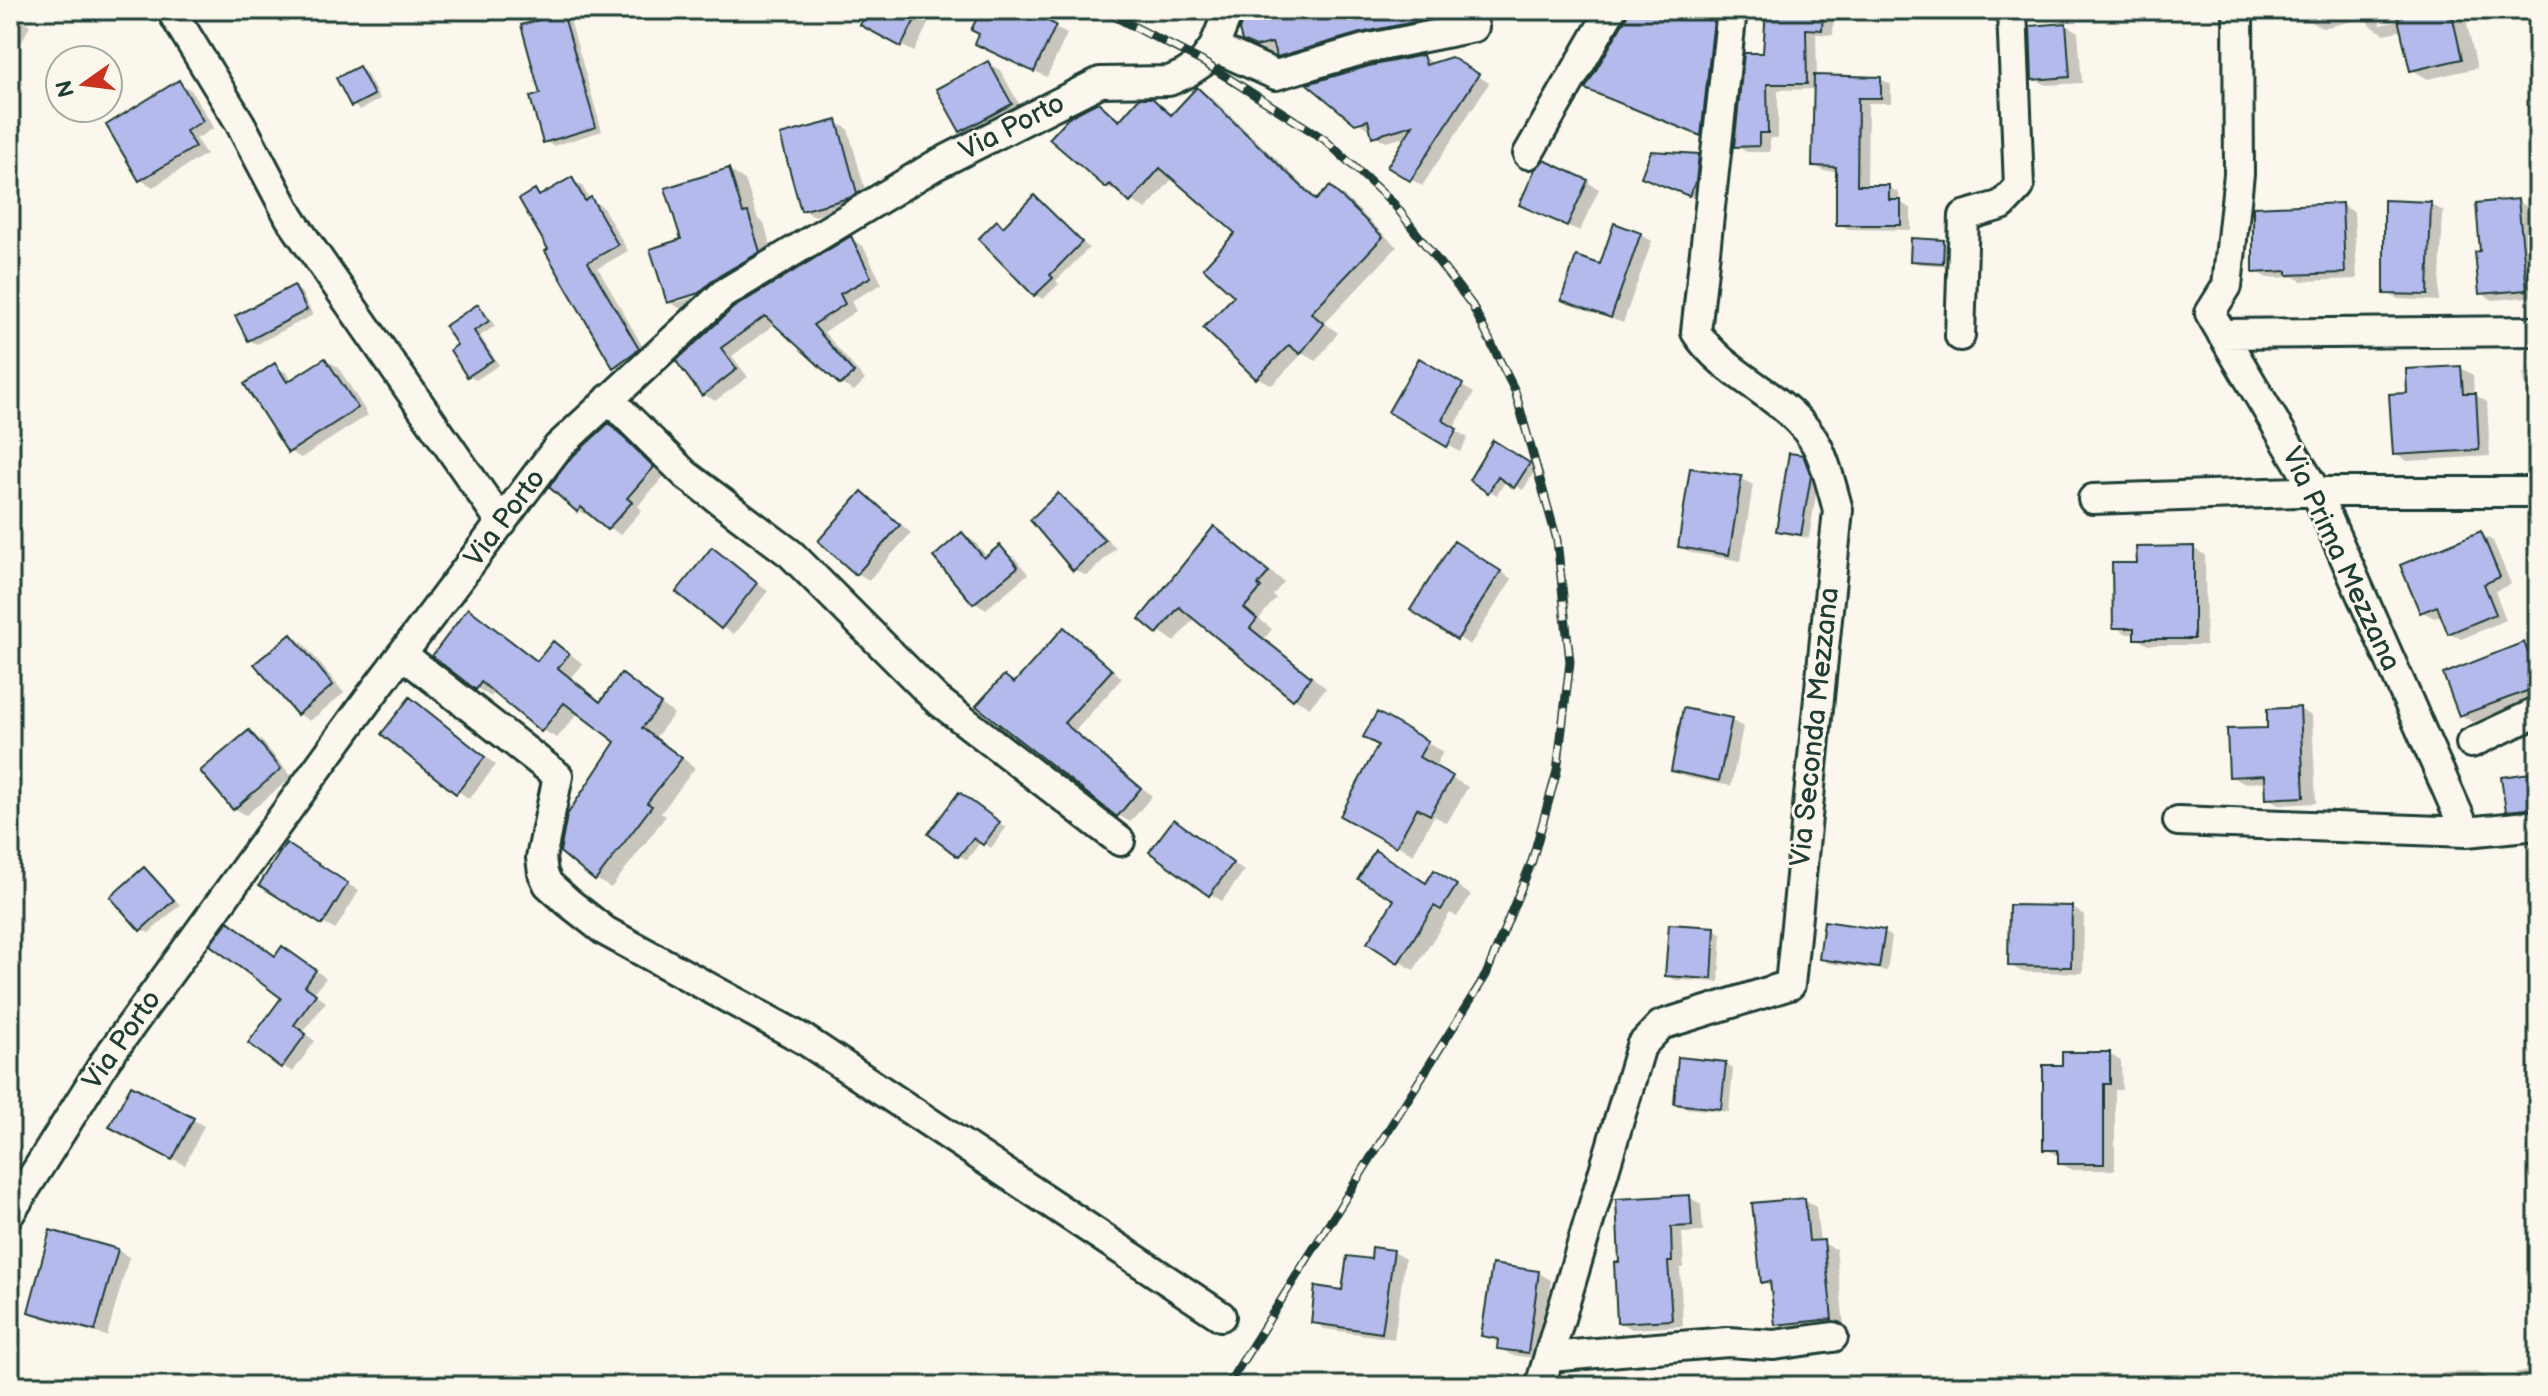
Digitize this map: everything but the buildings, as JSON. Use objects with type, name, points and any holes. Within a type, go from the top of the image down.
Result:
[{"type":"street","points":[[171,10],[240,123],[290,218],[502,523]]},
{"type":"street","points":[[1229,10],[1208,55],[1276,75],[1365,49],[1474,27]]},
{"type":"street","points":[[1528,154],[1611,10]]},
{"type":"street","name":"Via Seconda Mezzana","points":[[1540,1386],[1641,1046],[1661,1025],[1790,985],[1838,510],[1816,444],[1795,419],[1708,350],[1696,332],[1732,10]]},
{"type":"street","points":[[1960,336],[1964,216],[2002,205],[2019,187],[2012,10]]},
{"type":"street","name":"Via Prima Mezzana","points":[[2238,10],[2239,174],[2227,286],[2210,313],[2316,492],[2466,832]]},
{"type":"street","name":"Via Porto","points":[[10,1213],[106,1060],[402,654],[558,447],[723,294],[934,166],[1100,82],[1169,81],[1185,74],[1208,55]]},
{"type":"street","points":[[2222,334],[2538,331]]},
{"type":"street","points":[[609,399],[686,475],[791,554],[936,699],[1120,841]]},
{"type":"street","points":[[2093,499],[2316,492],[2538,492]]},
{"type":"street","points":[[402,654],[558,776],[541,858],[548,884],[568,902],[605,931],[805,1040],[1221,1316]]},
{"type":"street","points":[[2471,743],[2538,712]]},
{"type":"street","points":[[2178,821],[2466,832],[2538,825]]},
{"type":"street","points":[[1549,1357],[1728,1342],[1774,1345],[1833,1337]]},
{"type":"railway","points":[[1102,10],[1203,62],[1324,139],[1394,204],[1472,305],[1515,391],[1557,540],[1570,662],[1557,771],[1532,861],[1486,975],[1227,1386]]}]
